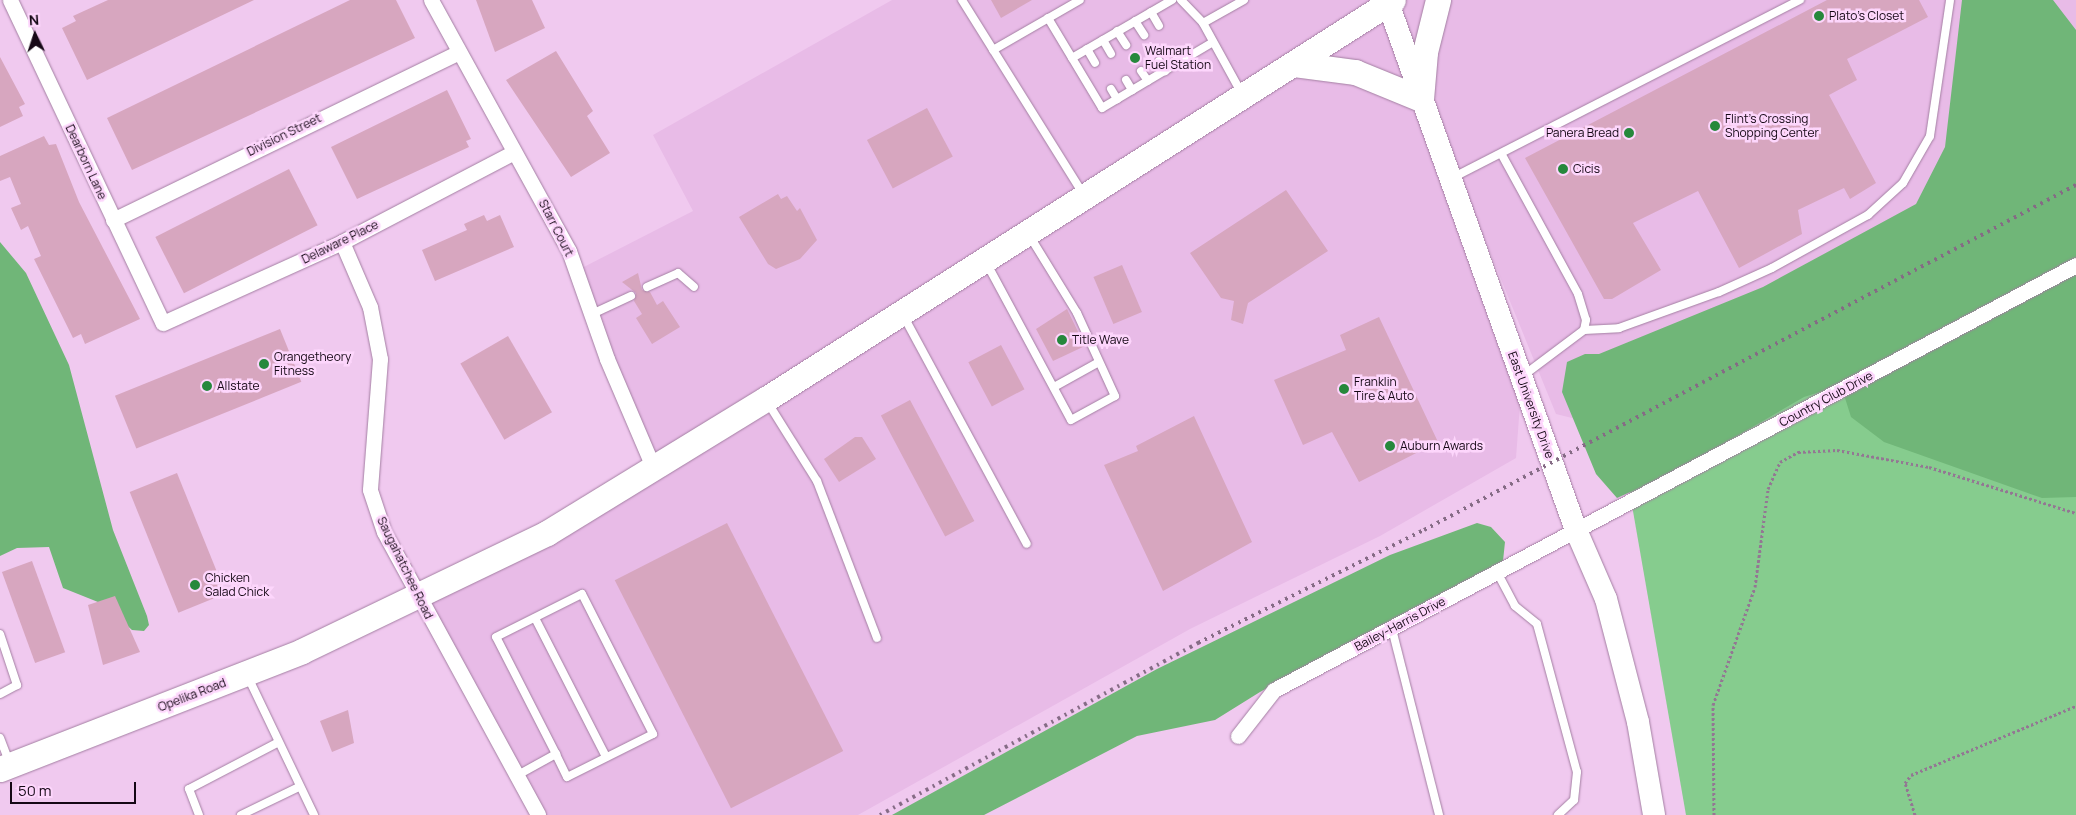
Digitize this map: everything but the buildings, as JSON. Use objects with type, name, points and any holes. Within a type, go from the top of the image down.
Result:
[{"type":"main road","points":[[1294,64],[1355,72],[1421,99],[1425,52],[1438,0]]},
{"type":"main road","name":"East University Drive","points":[[1389,1],[1449,179],[1576,530],[1606,599],[1624,662],[1654,815]]},
{"type":"main road","name":"Opelika Road","points":[[5,767],[247,673],[419,598],[547,533],[766,400],[1027,232],[1294,64],[1389,1]]},
{"type":"street","name":"Starr Court","points":[[431,0],[457,53],[569,251],[654,469]]},
{"type":"street","name":"Dearborn Lane","points":[[16,2],[113,220],[163,323]]},
{"type":"street","name":"Division Street","points":[[113,220],[457,53]]},
{"type":"street","name":"Delaware Place","points":[[163,323],[342,242],[514,152]]},
{"type":"street","name":"Saugahatchee Road","points":[[342,242],[370,307],[380,359],[370,490],[384,532],[538,815]]},
{"type":"street","name":"Country Club Drive","points":[[1576,530],[2076,265]]},
{"type":"street","name":"Bailey-Harris Drive","points":[[1238,736],[1274,690],[1576,530]]},
{"type":"lane","points":[[962,0],[1084,196]]},
{"type":"lane","points":[[994,50],[1080,0]]},
{"type":"lane","points":[[1072,58],[1172,0]]},
{"type":"lane","points":[[1181,0],[1202,23],[1243,95]]},
{"type":"lane","points":[[1202,23],[1242,0]]},
{"type":"lane","points":[[1449,179],[1502,155],[1800,0]]},
{"type":"lane","points":[[1522,377],[1584,330],[1619,328],[1719,292],[1772,268],[1868,215],[1903,183],[1930,136],[1950,0]]},
{"type":"lane","points":[[1150,12],[1159,26]]},
{"type":"lane","points":[[1048,18],[1102,108],[1213,42]]},
{"type":"lane","points":[[1135,21],[1144,35]]},
{"type":"lane","points":[[1118,31],[1126,45]]},
{"type":"lane","points":[[1103,40],[1111,54]]},
{"type":"lane","points":[[1087,49],[1095,63]]},
{"type":"lane","points":[[1175,53],[1180,62]]},
{"type":"lane","points":[[1159,61],[1165,71]]},
{"type":"lane","points":[[1141,71],[1148,81]]},
{"type":"lane","points":[[1126,80],[1132,90]]},
{"type":"lane","points":[[1111,89],[1117,99]]},
{"type":"lane","points":[[1502,155],[1578,294],[1586,320],[1584,330]]},
{"type":"lane","points":[[985,260],[1071,420],[1115,396],[1077,314],[1027,232]]},
{"type":"lane","points":[[646,287],[678,273],[694,287]]},
{"type":"lane","points":[[592,314],[631,296]]},
{"type":"lane","points":[[902,313],[1027,544]]},
{"type":"lane","points":[[1054,387],[1099,362]]},
{"type":"lane","points":[[766,400],[817,481],[877,638]]},
{"type":"lane","points":[[1497,572],[1516,606],[1537,624],[1577,772],[1574,800],[1558,815]]},
{"type":"lane","points":[[582,594],[653,734],[567,777],[556,754],[496,637],[582,594]]},
{"type":"lane","points":[[535,618],[606,757]]},
{"type":"lane","points":[[1392,628],[1439,815]]},
{"type":"lane","points":[[0,634],[17,685],[0,694]]},
{"type":"lane","points":[[247,673],[277,743],[314,815]]},
{"type":"lane","points":[[0,738],[5,767]]},
{"type":"lane","points":[[199,815],[189,789],[277,743]]},
{"type":"lane","points":[[516,776],[556,754]]},
{"type":"lane","points":[[241,815],[299,787]]},
{"type":"path","points":[[1714,815],[1713,705],[1755,588],[1768,489],[1780,462],[1805,450],[1837,450],[1929,467],[2076,513]]},
{"type":"path","points":[[1915,815],[1905,783],[1911,775],[2076,706]]},
{"type":"shaded area","points":[[892,0],[2076,0],[2076,162],[1588,422],[1556,414],[1393,15],[1522,377],[1516,458],[1380,536],[1190,629],[858,815],[546,815],[419,598],[654,469],[576,271],[693,211],[653,135]]},
{"type":"green space","points":[[1962,0],[2053,0],[2076,30],[2076,497],[2042,498],[1884,442],[1851,417],[1845,398],[1826,390],[1804,397],[1675,472],[1617,498],[1596,474],[1562,392],[1567,362],[1585,354],[1599,354],[1763,287],[1916,204],[1945,147]]},
{"type":"green space","points":[[2076,229],[2076,815],[1686,815],[1626,471]]},
{"type":"green space","points":[[0,242],[26,273],[69,365],[113,530],[147,616],[149,625],[144,631],[132,630],[103,604],[63,588],[49,547],[17,548],[0,556]]},
{"type":"green space","points":[[1477,523],[1491,527],[1505,542],[1503,561],[1260,692],[1215,720],[1137,736],[984,815],[892,815],[1157,669],[1390,555]]},
{"type":"railway","points":[[880,815],[1198,643],[1424,530],[2076,185]]},
{"type":"place","name":"Plato's Closet","points":[[1819,16]]},
{"type":"place","name":"Walmart Fuel Station","points":[[1135,58]]},
{"type":"place","name":"Flint's Crossing Shopping Center","points":[[1715,126]]},
{"type":"place","name":"Panera Bread","points":[[1629,133]]},
{"type":"place","name":"Cicis","points":[[1563,169]]},
{"type":"place","name":"Title Wave","points":[[1062,340]]},
{"type":"place","name":"Orangetheory Fitness","points":[[264,364]]},
{"type":"place","name":"Allstate","points":[[207,386]]},
{"type":"place","name":"Franklin Tire & Auto","points":[[1344,389]]},
{"type":"place","name":"Auburn Awards","points":[[1390,446]]},
{"type":"place","name":"Chicken Salad Chick","points":[[195,585]]}]
